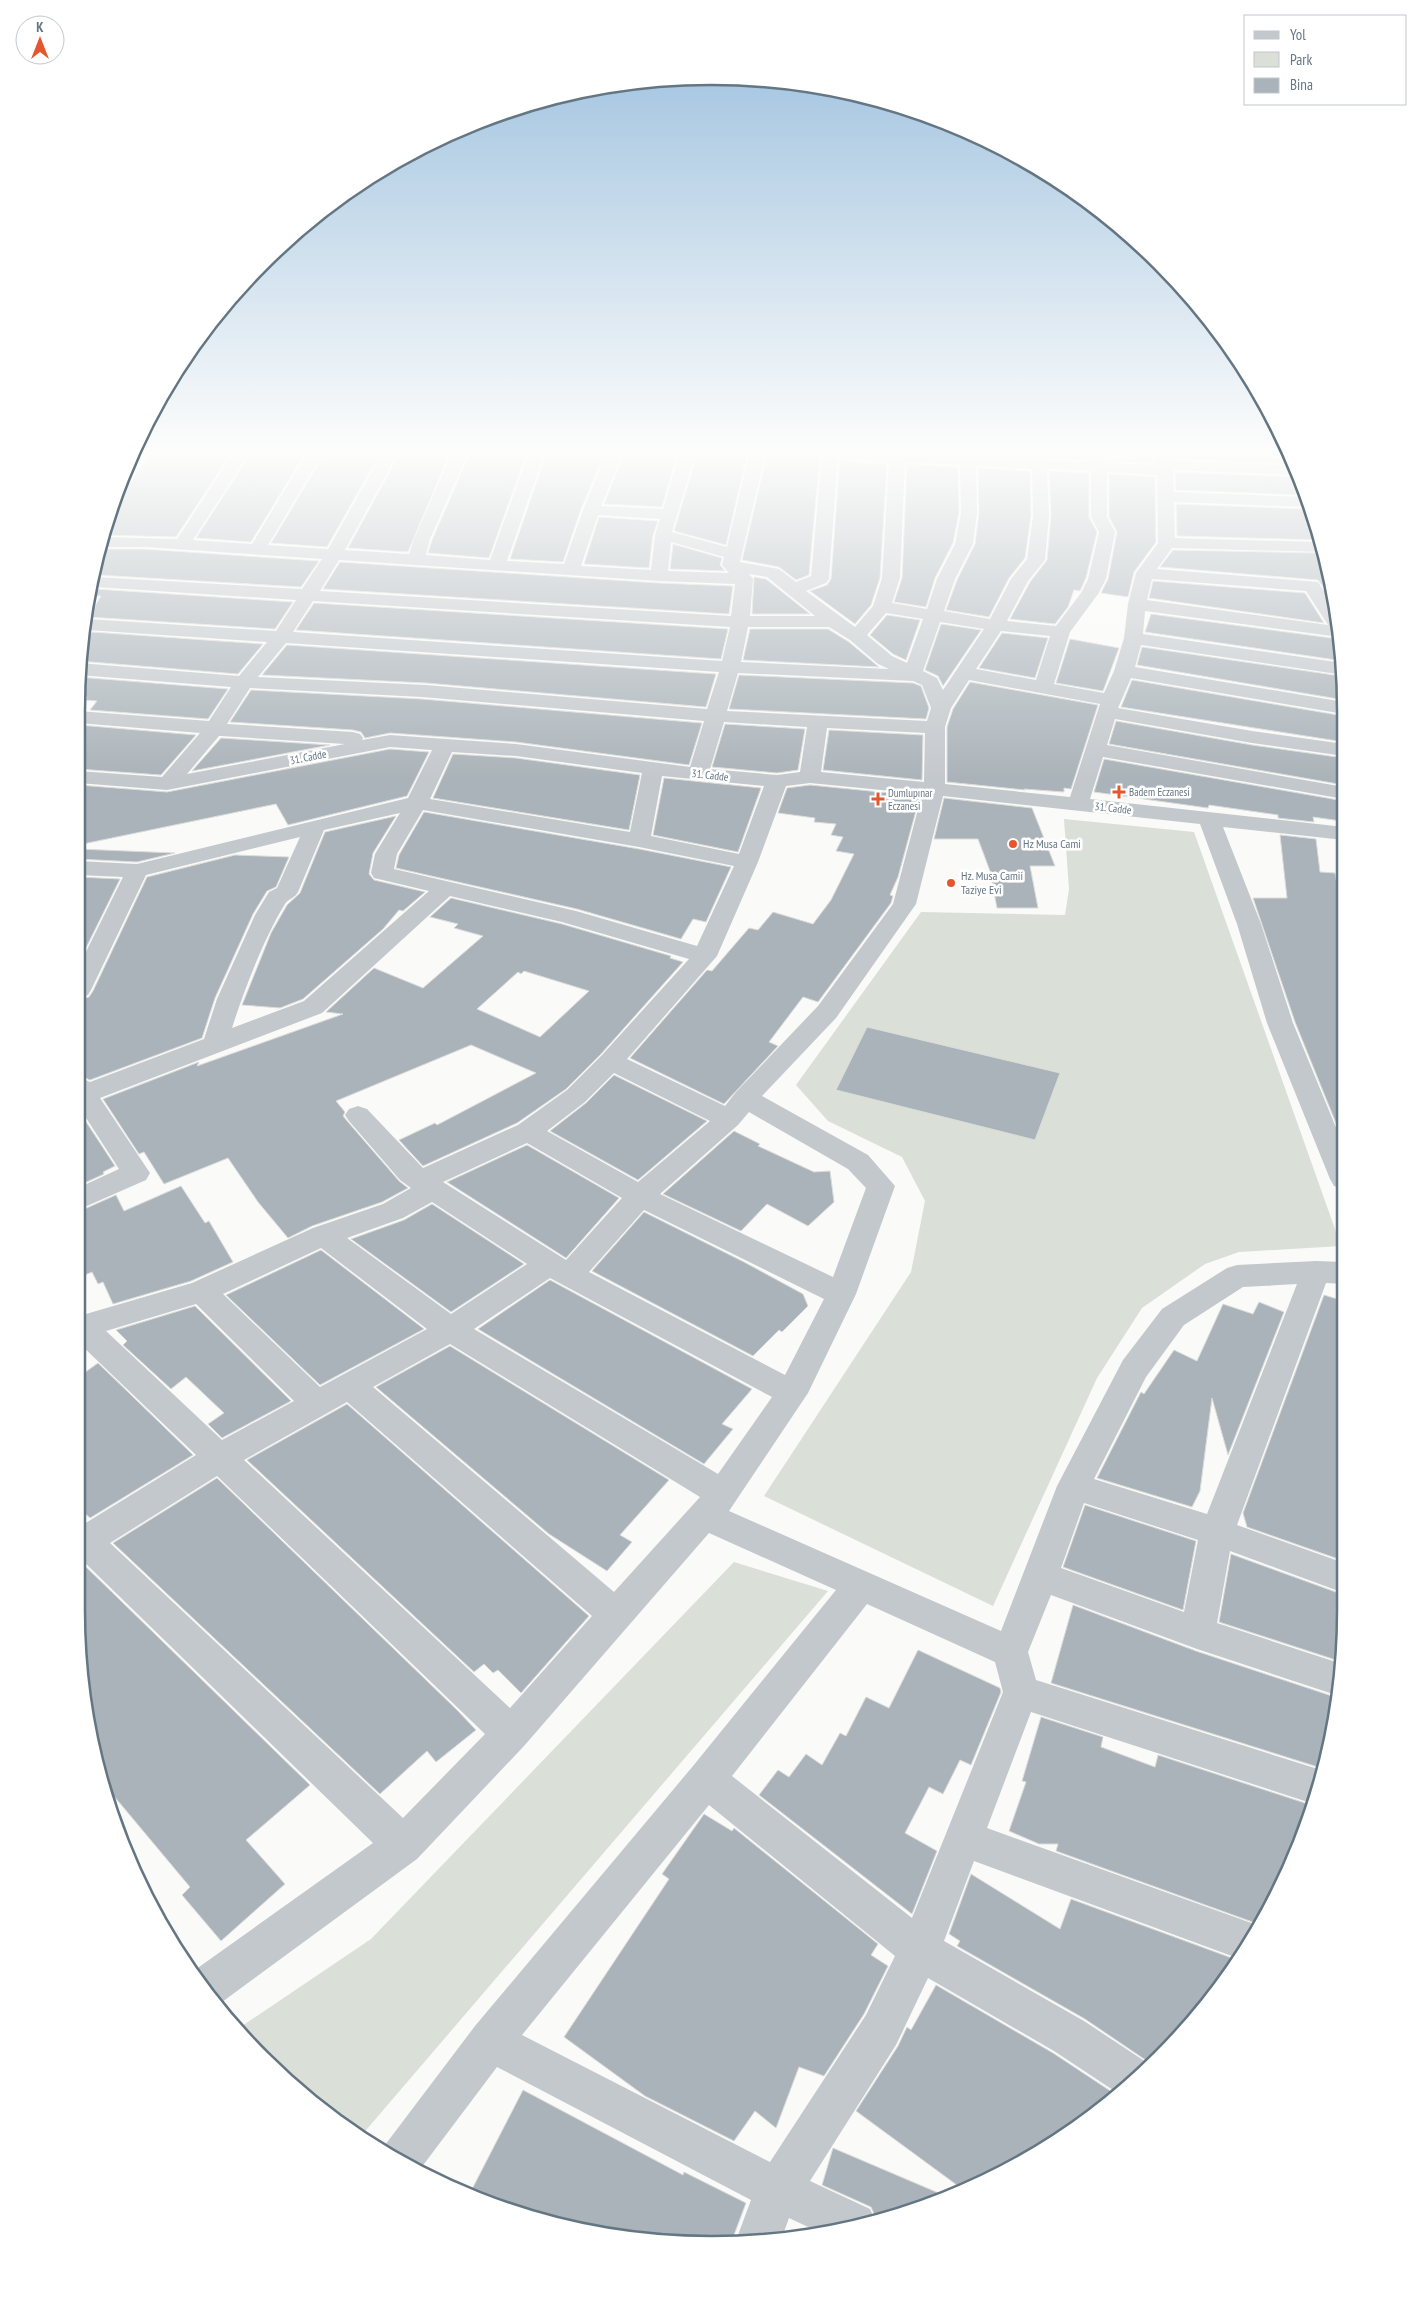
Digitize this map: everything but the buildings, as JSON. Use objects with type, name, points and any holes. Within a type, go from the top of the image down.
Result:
[{"type":"street","points":[[167,784],[215,728],[244,682],[280,637],[328,563]]},
{"type":"street","points":[[461,563],[659,576],[736,566]]},
{"type":"street","points":[[571,570],[573,563]]},
{"type":"street","points":[[659,576],[660,563]]},
{"type":"street","points":[[85,1538],[220,1457],[559,1269],[737,1108],[827,1012],[904,904],[934,789],[938,717],[930,682],[885,660],[857,636],[833,621],[795,589],[772,573],[730,563]]},
{"type":"street","points":[[795,589],[820,579],[821,563]]},
{"type":"street","points":[[857,636],[882,607],[890,578],[891,563]]},
{"type":"street","points":[[918,675],[934,616],[946,580],[954,563]]},
{"type":"street","points":[[938,717],[996,625],[1020,579],[1033,563]]},
{"type":"street","points":[[1043,688],[1061,632],[1089,594],[1097,579],[1100,563]]},
{"type":"street","points":[[1078,804],[1094,749],[1124,671],[1133,638],[1137,604],[1145,573],[1152,563]]},
{"type":"street","points":[[698,774],[730,667],[740,622],[736,566]]},
{"type":"street","points":[[1145,573],[1312,586],[1329,613]]},
{"type":"street","points":[[99,582],[740,622],[833,621]]},
{"type":"street","points":[[1137,604],[1332,631]]},
{"type":"street","points":[[882,607],[996,625],[1061,632]]},
{"type":"street","points":[[91,624],[730,667],[918,675]]},
{"type":"street","points":[[1133,638],[1336,668]]},
{"type":"street","points":[[86,670],[244,682],[426,691],[430,693],[715,716],[818,720],[938,717]]},
{"type":"street","points":[[1124,671],[1337,707]]},
{"type":"street","points":[[964,674],[1043,688],[1109,706],[1252,737],[1337,749]]},
{"type":"street","points":[[85,718],[221,730],[390,741]]},
{"type":"street","points":[[810,777],[818,720]]},
{"type":"street","name":"31. Cadde","points":[[85,777],[167,784],[390,741],[516,750],[698,774],[777,781],[810,777],[1337,832]]},
{"type":"street","points":[[444,746],[417,803],[386,854],[382,873],[444,889],[568,916],[705,956]]},
{"type":"street","points":[[1094,749],[1337,792]]},
{"type":"street","points":[[639,840],[653,768]]},
{"type":"street","points":[[85,1325],[202,1291],[323,1235],[393,1211],[426,1185],[528,1132],[576,1096],[611,1061],[705,956],[747,862],[777,781]]},
{"type":"street","points":[[85,868],[137,871],[314,826],[417,803],[639,840],[747,862]]},
{"type":"street","points":[[1209,819],[1249,924],[1280,1023],[1337,1162]]},
{"type":"street","points":[[215,1044],[229,999],[266,915],[277,897],[287,892],[314,826]]},
{"type":"street","points":[[85,978],[137,871]]},
{"type":"street","points":[[85,1089],[215,1044],[312,1007],[444,889]]},
{"type":"street","points":[[210,1985],[403,1845],[512,1734],[714,1504],[792,1394],[841,1294],[881,1186],[858,1162],[737,1108],[611,1061]]},
{"type":"street","points":[[85,1095],[136,1174],[85,1197]]},
{"type":"street","points":[[358,1115],[410,1173],[426,1185],[559,1269],[792,1394]]},
{"type":"street","points":[[528,1132],[640,1196],[841,1294]]},
{"type":"street","points":[[323,1235],[450,1330],[714,1504],[861,1584],[1010,1652]]},
{"type":"street","points":[[760,2234],[778,2190],[881,2030],[920,1950],[1021,1692],[1010,1652],[1041,1576],[1074,1486],[1134,1369],[1173,1317],[1237,1276],[1330,1273],[1217,1532],[1197,1633]]},
{"type":"street","points":[[202,1291],[317,1404]]},
{"type":"street","points":[[85,1330],[512,1734]]},
{"type":"street","points":[[350,1386],[616,1615]]},
{"type":"street","points":[[1074,1486],[1217,1532],[1337,1575]]},
{"type":"street","points":[[85,1543],[403,1845]]},
{"type":"street","points":[[1041,1576],[1197,1633],[1334,1676]]},
{"type":"street","points":[[404,2155],[490,2041],[706,1779],[861,1584]]},
{"type":"street","points":[[1021,1692],[1312,1785]]},
{"type":"street","points":[[706,1779],[920,1950],[1069,2036],[1130,2076]]},
{"type":"street","points":[[963,1838],[1243,1940]]},
{"type":"street","points":[[490,2041],[778,2190],[846,2221]]},
{"type":"green space","points":[[1064,819],[1194,832],[1337,1235],[1337,1246],[1239,1252],[1205,1264],[1142,1308],[1097,1378],[993,1606],[764,1496],[911,1272],[925,1201],[902,1157],[828,1121],[796,1085],[921,912],[1065,915],[1069,889]]},
{"type":"green space","points":[[734,1562],[828,1591],[365,2131],[330,2107],[298,2081],[242,2026],[371,1939]]},
{"type":"place","name":"Badem Eczanesi","points":[[1119,792]]},
{"type":"place","name":"Dumlupınar Eczanesi","points":[[878,799]]},
{"type":"place","name":"Hz Musa Cami","points":[[1013,844]]},
{"type":"place","name":"Hz. Musa Camii Taziye Evi","points":[[951,883]]}]
